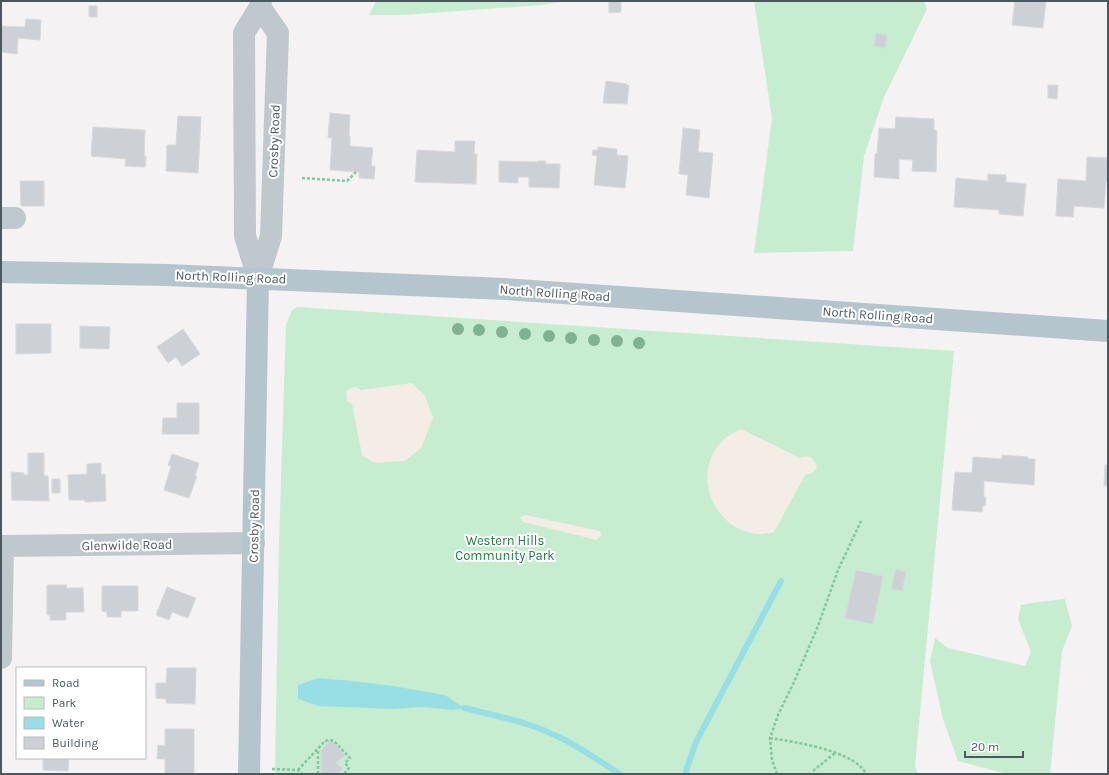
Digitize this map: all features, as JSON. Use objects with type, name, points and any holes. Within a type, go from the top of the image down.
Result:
[{"type":"main road","name":"North Rolling Road","points":[[1,272],[116,273],[505,289],[1108,331]]},
{"type":"main road","name":"Crosby Road","points":[[249,774],[258,278]]},
{"type":"street","name":"Crosby Road","points":[[261,4],[278,33],[271,236],[258,278],[244,236],[244,33],[261,4]]},
{"type":"street","name":"Glenwilde Road","points":[[2,546],[254,543]]},
{"type":"street","points":[[1,658],[2,546]]},
{"type":"path","points":[[302,178],[347,181],[356,172]]},
{"type":"path","points":[[776,774],[772,760],[770,738],[778,715],[818,626],[838,570],[861,521]]},
{"type":"path","points":[[770,738],[805,744],[835,753],[850,759],[861,767],[867,774]]},
{"type":"path","points":[[298,770],[325,741],[334,740],[350,758],[345,763],[349,768],[344,774]]},
{"type":"path","points":[[318,749],[318,774]]},
{"type":"path","points":[[812,771],[835,753]]},
{"type":"path","points":[[272,770],[298,770],[302,774]]},
{"type":"green space","points":[[376,1],[566,1],[542,5],[403,15],[369,15]]},
{"type":"green space","points":[[754,1],[924,1],[927,9],[884,97],[864,156],[853,251],[754,253],[772,118]]},
{"type":"green space","name":"Western Hills Community Park","points":[[297,307],[954,351],[915,766],[918,774],[275,774],[279,543],[286,325],[292,310]]},
{"type":"green space","points":[[1065,599],[1072,626],[1062,651],[1050,774],[1007,774],[958,761],[943,719],[930,661],[935,638],[948,648],[1025,666],[1031,652],[1018,619],[1021,605]]},
{"type":"sand","points":[[412,383],[425,396],[433,418],[421,448],[405,461],[374,463],[362,455],[352,404],[347,401],[346,391],[356,387],[361,390]]},
{"type":"sand","points":[[741,429],[800,458],[806,456],[811,458],[817,467],[809,474],[805,475],[774,532],[754,534],[734,526],[723,517],[715,506],[710,493],[707,479],[709,465],[714,452],[723,440]]},
{"type":"sand","points":[[525,515],[600,531],[601,536],[597,540],[523,522],[520,517]]},
{"type":"water","points":[[318,678],[393,686],[445,695],[464,708],[453,710],[422,707],[393,709],[318,706],[298,699],[298,685]]},
{"type":"building","points":[[621,1],[621,12],[609,13],[609,2]]},
{"type":"building","points":[[1015,1],[1046,1],[1043,28],[1012,25]]},
{"type":"building","points":[[89,6],[97,6],[97,17],[89,17]]},
{"type":"building","points":[[26,19],[41,20],[40,40],[18,38],[17,54],[1,52],[1,26],[25,27]]},
{"type":"building","points":[[876,33],[887,35],[885,48],[874,46]]},
{"type":"building","points":[[606,81],[629,85],[627,104],[603,103]]},
{"type":"building","points":[[1048,85],[1058,85],[1057,99],[1048,98]]},
{"type":"building","points":[[330,113],[350,115],[350,146],[373,148],[371,166],[375,166],[374,179],[359,178],[359,172],[330,170],[332,138],[328,138]]},
{"type":"building","points":[[178,116],[201,117],[198,173],[166,171],[167,145],[176,145]]},
{"type":"building","points":[[896,117],[934,119],[934,130],[937,131],[936,172],[912,171],[913,160],[899,159],[899,179],[874,177],[875,154],[877,154],[879,128],[895,129]]},
{"type":"building","points":[[93,127],[145,130],[145,167],[125,166],[126,159],[91,156]]},
{"type":"building","points":[[683,128],[700,130],[698,152],[713,153],[709,198],[686,195],[688,175],[679,174]]},
{"type":"building","points":[[455,141],[475,141],[474,154],[477,154],[476,184],[415,182],[417,150],[455,152]]},
{"type":"building","points":[[598,147],[617,149],[617,155],[628,156],[625,188],[594,185],[597,156],[592,155],[593,150],[598,150]]},
{"type":"building","points":[[1087,157],[1108,158],[1108,182],[1106,182],[1104,208],[1074,206],[1073,217],[1056,216],[1058,179],[1086,181]]},
{"type":"building","points":[[499,161],[546,161],[545,164],[560,164],[559,188],[529,187],[529,177],[518,177],[518,183],[499,182]]},
{"type":"building","points":[[988,174],[1006,175],[1006,182],[1026,184],[1023,216],[999,214],[999,210],[954,207],[956,178],[988,181]]},
{"type":"building","points":[[20,181],[44,181],[44,206],[21,206]]},
{"type":"building","points":[[16,324],[51,324],[51,353],[16,354]]},
{"type":"building","points":[[80,326],[110,327],[109,349],[80,348]]},
{"type":"building","points":[[183,329],[200,354],[182,366],[176,357],[168,363],[157,347]]},
{"type":"building","points":[[177,403],[199,403],[199,434],[162,434],[163,418],[177,418]]},
{"type":"building","points":[[28,453],[44,453],[44,476],[48,476],[49,501],[12,500],[11,472],[24,473],[24,475],[28,475]]},
{"type":"building","points":[[172,454],[199,463],[195,476],[197,476],[189,498],[164,490],[171,466],[168,465]]},
{"type":"building","points":[[1002,455],[1035,459],[1034,485],[984,481],[984,497],[986,497],[985,506],[983,506],[982,512],[952,510],[955,472],[972,473],[973,457],[1002,459]]},
{"type":"building","points":[[101,463],[101,475],[105,474],[106,501],[85,502],[85,500],[69,500],[68,475],[87,474],[87,464]]},
{"type":"building","points":[[1105,465],[1108,465],[1108,486],[1104,486]]},
{"type":"building","points":[[52,479],[60,479],[60,493],[52,493]]},
{"type":"building","points":[[896,569],[906,572],[902,591],[891,589]]},
{"type":"building","points":[[856,570],[883,576],[873,624],[845,618]]},
{"type":"building","points":[[47,585],[67,585],[66,588],[83,588],[84,612],[66,612],[66,620],[50,620],[50,615],[47,615]]},
{"type":"building","points":[[102,586],[138,586],[138,611],[121,611],[121,617],[107,617],[107,612],[102,611]]},
{"type":"building","points":[[167,587],[196,598],[188,618],[172,612],[169,620],[156,615]]},
{"type":"building","points":[[167,668],[196,668],[195,704],[166,703],[166,699],[156,698],[156,683],[166,683]]},
{"type":"building","points":[[165,729],[194,729],[194,774],[165,774],[165,759],[157,759],[158,745],[165,746]]},
{"type":"building","points":[[331,740],[345,755],[336,763],[343,769],[338,774],[321,774],[321,750]]},
{"type":"building","points":[[43,759],[69,759],[68,771],[43,770]]},
{"type":"waterway","points":[[685,774],[696,742],[781,581]]},
{"type":"waterway","points":[[464,708],[519,722],[550,733],[577,747],[620,774]]}]
